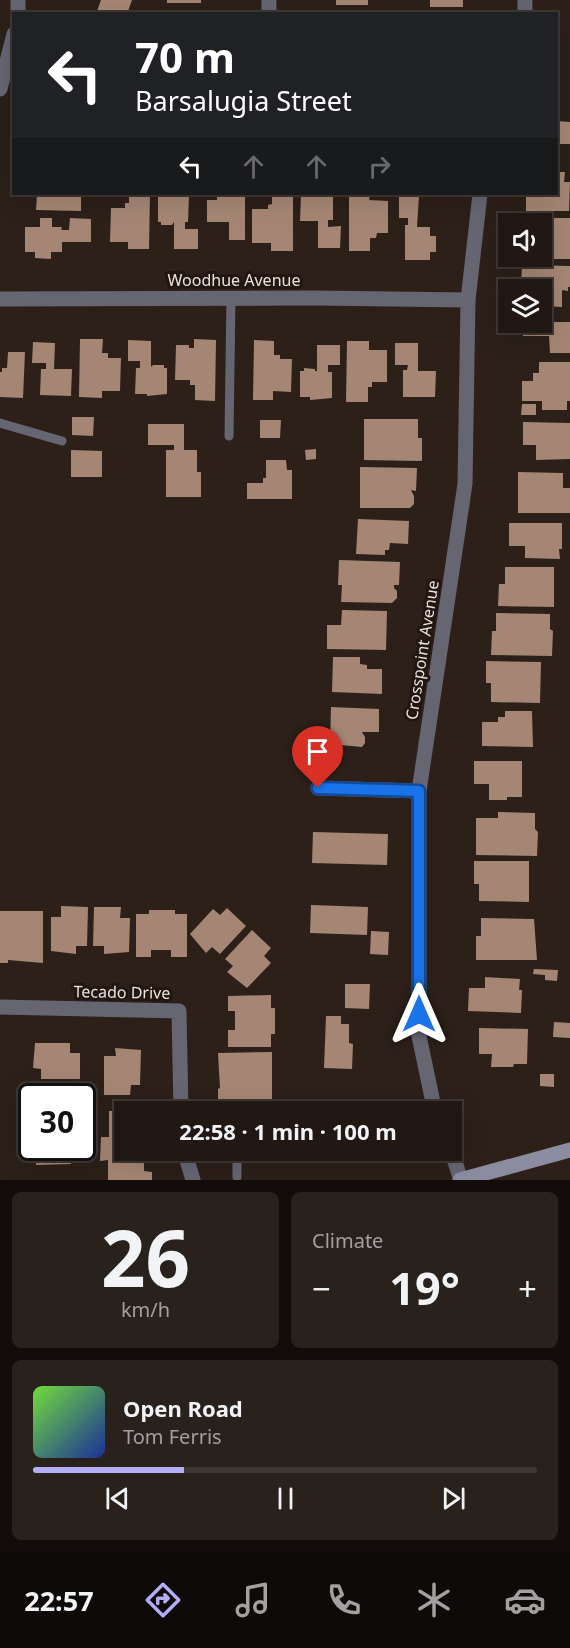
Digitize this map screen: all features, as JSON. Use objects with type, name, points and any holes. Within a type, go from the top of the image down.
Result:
[{"type":"main road","points":[[461,1180],[570,1150]]},
{"type":"street","points":[[0,88],[12,42]]},
{"type":"street","name":"Crosspoint Avenue","points":[[433,1101],[419,1036],[419,791],[465,484],[468,300],[480,195]]},
{"type":"street","name":"Woodhue Avenue","points":[[0,299],[468,300]]},
{"type":"street","points":[[318,788],[419,791]]},
{"type":"street","name":"Tecado Drive","points":[[0,1007],[179,1011],[181,1101]]},
{"type":"street","points":[[187,1161],[193,1180]]},
{"type":"street","points":[[455,1161],[461,1180]]},
{"type":"lane","points":[[229,436],[231,298]]},
{"type":"lane","points":[[0,423],[62,441]]},
{"type":"lane","points":[[237,1161],[237,1178]]},
{"type":"building","points":[[101,0],[132,0],[128,12],[97,12]]},
{"type":"building","points":[[167,0],[201,0],[201,3],[167,3]]},
{"type":"building","points":[[336,0],[368,0],[368,5],[336,5]]},
{"type":"building","points":[[430,0],[463,0],[463,7],[430,7]]},
{"type":"building","points":[[558,121],[570,122],[570,144],[558,144]]},
{"type":"building","points":[[558,172],[565,172],[564,182],[570,182],[569,211],[526,211],[526,195],[558,195]]},
{"type":"building","points":[[37,195],[81,195],[81,211],[36,210]]},
{"type":"building","points":[[129,195],[150,195],[149,249],[128,249],[128,242],[110,242],[111,208],[125,208],[125,203],[129,203]]},
{"type":"building","points":[[217,195],[245,195],[245,240],[229,240],[229,222],[207,222],[207,200],[217,200]]},
{"type":"building","points":[[272,195],[293,195],[293,251],[271,251],[271,243],[252,243],[252,209],[268,209],[268,205],[272,204]]},
{"type":"building","points":[[301,195],[333,195],[333,220],[328,220],[328,227],[341,226],[340,248],[318,248],[318,221],[300,221]]},
{"type":"building","points":[[349,195],[370,195],[369,200],[388,201],[388,233],[377,233],[376,238],[370,238],[370,251],[349,251]]},
{"type":"building","points":[[158,196],[189,196],[188,222],[185,222],[185,229],[198,229],[198,249],[174,249],[174,222],[172,225],[161,225],[161,222],[158,222]]},
{"type":"building","points":[[399,196],[419,196],[417,227],[430,227],[430,236],[436,236],[436,252],[430,252],[430,260],[405,260],[405,225],[408,225],[408,218],[399,218]]},
{"type":"building","points":[[40,218],[52,218],[52,227],[62,227],[61,230],[69,230],[70,218],[91,219],[91,242],[62,242],[62,252],[51,252],[51,259],[35,258],[35,252],[25,252],[25,227],[40,227]]},
{"type":"building","points":[[552,218],[570,218],[570,259],[552,259]]},
{"type":"building","points":[[570,266],[570,287],[568,291],[562,290],[562,307],[552,306],[552,279],[521,279],[522,267]]},
{"type":"building","points":[[552,322],[570,322],[570,353],[550,353],[549,336],[523,336],[523,333],[552,333]]},
{"type":"building","points":[[80,339],[103,339],[102,353],[108,353],[108,358],[121,358],[120,391],[102,391],[102,398],[79,397]]},
{"type":"building","points":[[194,339],[216,340],[215,401],[195,400],[195,385],[190,385],[190,380],[175,380],[176,345],[189,345],[189,348],[194,348]]},
{"type":"building","points":[[128,340],[151,341],[151,367],[164,365],[164,368],[167,368],[167,394],[147,396],[147,394],[135,394],[136,368],[140,368],[140,361],[128,361]]},
{"type":"building","points":[[254,340],[274,341],[274,355],[280,355],[280,359],[292,359],[291,392],[273,391],[273,400],[253,400]]},
{"type":"building","points":[[347,341],[369,341],[369,350],[387,350],[387,382],[372,382],[372,387],[368,387],[368,402],[346,402]]},
{"type":"building","points":[[33,342],[55,343],[54,369],[72,369],[71,396],[40,395],[41,369],[46,369],[46,363],[32,363]]},
{"type":"building","points":[[395,343],[418,343],[418,371],[436,371],[435,397],[403,397],[403,370],[407,370],[408,365],[395,365]]},
{"type":"building","points":[[317,345],[340,345],[340,365],[328,365],[328,372],[332,372],[332,398],[310,400],[310,397],[300,397],[300,371],[304,371],[304,368],[317,371]]},
{"type":"building","points":[[8,352],[25,352],[23,398],[0,397],[0,372],[2,368],[7,368]]},
{"type":"building","points":[[539,362],[570,362],[570,401],[567,401],[567,410],[542,410],[542,401],[522,401],[522,381],[533,381],[533,373],[539,373]]},
{"type":"building","points":[[522,404],[536,404],[536,415],[521,415]]},
{"type":"building","points":[[72,417],[94,417],[93,436],[72,435]]},
{"type":"building","points":[[364,419],[418,419],[418,438],[422,438],[422,461],[364,460]]},
{"type":"building","points":[[260,420],[281,420],[280,438],[260,438]]},
{"type":"building","points":[[523,422],[570,423],[570,459],[536,460],[536,445],[523,445]]},
{"type":"building","points":[[148,424],[184,424],[184,450],[197,450],[197,472],[201,472],[201,497],[166,497],[166,450],[174,450],[174,445],[148,445]]},
{"type":"building","points":[[316,449],[316,459],[306,460],[305,450]]},
{"type":"building","points":[[71,450],[102,451],[102,477],[71,477]]},
{"type":"building","points":[[266,460],[286,460],[287,470],[292,470],[292,499],[247,499],[247,483],[263,483],[263,478],[266,478]]},
{"type":"building","points":[[360,467],[417,468],[416,491],[411,490],[414,504],[410,508],[360,508]]},
{"type":"building","points":[[518,472],[563,473],[563,488],[570,488],[570,513],[518,513]]},
{"type":"building","points":[[358,519],[409,521],[408,544],[390,543],[389,550],[385,550],[385,555],[356,554]]},
{"type":"building","points":[[509,523],[562,523],[560,559],[525,558],[525,546],[509,546]]},
{"type":"building","points":[[339,560],[400,562],[399,585],[394,585],[397,598],[392,603],[341,602],[342,585],[338,585]]},
{"type":"building","points":[[505,567],[554,567],[554,607],[498,606],[499,584],[505,584]]},
{"type":"building","points":[[342,610],[387,611],[386,650],[327,649],[327,625],[341,625]]},
{"type":"building","points":[[496,613],[550,614],[550,629],[553,631],[552,656],[491,655],[492,631],[496,631]]},
{"type":"building","points":[[333,657],[360,657],[360,664],[367,665],[367,669],[382,669],[382,694],[332,692]]},
{"type":"building","points":[[486,661],[541,662],[540,703],[491,702],[491,683],[486,683]]},
{"type":"building","points":[[331,707],[379,709],[379,732],[362,732],[365,743],[362,747],[330,744]]},
{"type":"building","points":[[505,711],[532,711],[533,747],[482,746],[482,722],[498,722],[498,717],[505,717]]},
{"type":"building","points":[[474,761],[522,761],[522,797],[489,800],[489,784],[474,784]]},
{"type":"building","points":[[498,812],[535,813],[535,829],[538,832],[537,856],[476,855],[476,818],[498,818]]},
{"type":"building","points":[[313,832],[388,834],[387,865],[312,863]]},
{"type":"building","points":[[474,861],[529,861],[529,902],[479,901],[479,884],[474,884]]},
{"type":"building","points":[[311,905],[368,907],[367,935],[310,933]]},
{"type":"building","points":[[61,906],[88,907],[87,946],[76,946],[76,954],[51,951],[51,917],[61,917]]},
{"type":"building","points":[[94,907],[121,907],[120,918],[130,918],[129,952],[104,954],[104,946],[93,946]]},
{"type":"building","points":[[227,908],[246,926],[220,954],[212,947],[206,953],[190,934],[213,909],[220,915]]},
{"type":"building","points":[[149,910],[175,910],[175,914],[187,914],[187,957],[171,957],[171,950],[151,950],[151,957],[136,957],[136,914],[149,914]]},
{"type":"building","points":[[0,911],[43,911],[43,963],[8,960],[8,963],[0,963]]},
{"type":"building","points":[[481,918],[534,919],[537,960],[476,960],[476,936],[481,936]]},
{"type":"building","points":[[252,930],[271,948],[264,956],[271,963],[247,988],[227,972],[233,966],[225,959]]},
{"type":"building","points":[[371,931],[389,932],[388,955],[370,954]]},
{"type":"building","points":[[534,969],[558,970],[557,981],[545,980],[545,975],[533,974]]},
{"type":"building","points":[[485,977],[520,979],[521,1013],[468,1011],[469,988],[485,988]]},
{"type":"building","points":[[345,984],[370,984],[369,1009],[345,1008]]},
{"type":"building","points":[[271,995],[271,1008],[275,1008],[275,1034],[271,1034],[271,1047],[228,1047],[228,1030],[235,1030],[235,1011],[228,1011],[228,996]]},
{"type":"building","points":[[326,1016],[341,1016],[341,1024],[349,1024],[349,1043],[353,1044],[352,1069],[324,1068]]},
{"type":"building","points":[[554,1022],[570,1023],[570,1038],[553,1037]]},
{"type":"building","points":[[479,1028],[528,1029],[527,1064],[514,1064],[513,1067],[491,1067],[492,1054],[479,1054]]},
{"type":"building","points":[[35,1043],[70,1043],[70,1053],[80,1053],[80,1079],[41,1079],[41,1069],[33,1068]]},
{"type":"building","points":[[115,1048],[141,1050],[140,1085],[131,1085],[130,1095],[104,1095],[104,1056],[116,1056]]},
{"type":"building","points":[[272,1052],[272,1101],[218,1101],[218,1089],[220,1088],[218,1053]]},
{"type":"building","points":[[540,1074],[554,1074],[554,1087],[540,1086]]},
{"type":"building","points":[[109,1111],[114,1111],[114,1161],[144,1161],[144,1171],[152,1172],[152,1180],[108,1180],[108,1160],[100,1161],[101,1137],[109,1137]]},
{"type":"building","points":[[36,1161],[71,1161],[71,1164],[36,1165]]},
{"type":"route","points":[[318,788],[419,791],[419,1014]]}]
